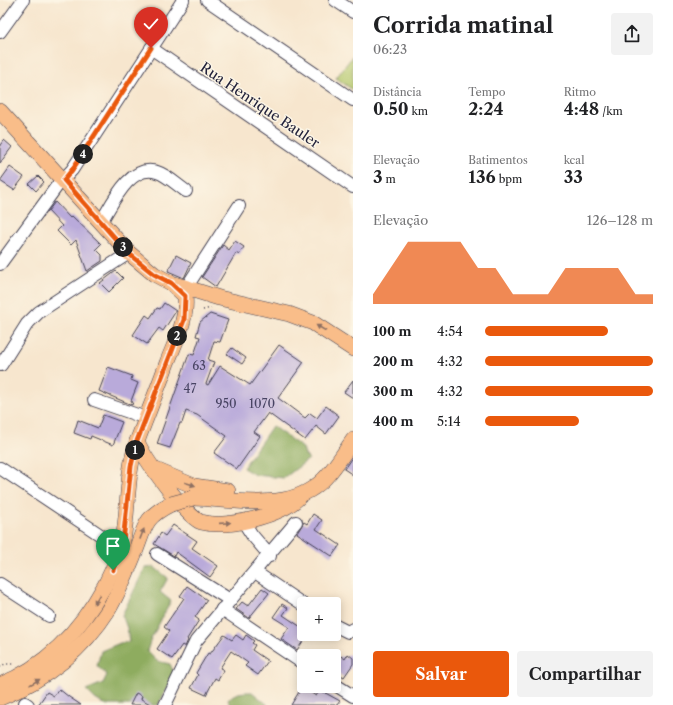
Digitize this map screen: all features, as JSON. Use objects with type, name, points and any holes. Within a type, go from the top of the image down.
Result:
[{"type":"main road","points":[[0,111],[64,180],[128,253],[154,274],[218,304]]},
{"type":"main road","points":[[171,283],[185,296],[184,320]]},
{"type":"main road","points":[[0,685],[38,664],[76,630],[113,570],[123,542],[131,466],[137,441],[184,320],[197,302],[207,299],[218,304],[289,314],[313,323],[353,349]]},
{"type":"main road","points":[[0,698],[22,689],[45,676],[66,660],[84,641],[103,617],[114,599],[146,525],[155,514],[172,504],[193,498],[278,501],[288,500],[300,496],[324,480],[353,440]]},
{"type":"main road","points":[[137,441],[140,450],[187,512],[200,521],[219,524],[243,521],[282,509],[294,503],[300,496]]},
{"type":"main road","points":[[155,469],[194,486],[245,492],[287,492],[299,490],[324,480]]},
{"type":"street","points":[[0,32],[23,0]]},
{"type":"street","points":[[0,264],[72,170],[183,0]]},
{"type":"street","points":[[207,0],[353,100]]},
{"type":"street","points":[[335,0],[353,12]]},
{"type":"street","name":"Rua Henrique Bauler","points":[[151,48],[353,187]]},
{"type":"street","points":[[101,222],[125,185],[139,173],[148,171],[158,172],[186,191]]},
{"type":"street","points":[[186,288],[239,206]]},
{"type":"street","points":[[1,365],[27,324],[39,312],[128,253]]},
{"type":"street","points":[[94,400],[146,418]]},
{"type":"street","points":[[0,468],[102,536]]},
{"type":"street","points":[[243,521],[252,535],[270,556]]},
{"type":"street","points":[[164,705],[196,641],[270,556],[296,522]]},
{"type":"street","points":[[157,554],[297,659]]},
{"type":"street","points":[[255,572],[297,600]]},
{"type":"street","points":[[0,584],[49,616]]},
{"type":"street","points":[[341,627],[351,631]]},
{"type":"street","points":[[341,688],[353,696]]},
{"type":"path","points":[[203,310],[218,304]]},
{"type":"path","points":[[0,667],[5,664],[17,664]]},
{"type":"green space","points":[[353,57],[353,90],[336,78]]},
{"type":"green space","points":[[272,426],[303,448],[305,455],[309,459],[284,478],[255,475],[243,468]]},
{"type":"green space","points":[[154,567],[168,578],[160,592],[171,601],[151,639],[147,651],[157,661],[170,664],[175,675],[158,705],[105,705],[95,699],[86,690],[103,683],[107,675],[97,666],[101,651],[120,643],[129,642],[127,628],[122,615],[145,568]]},
{"type":"green space","points":[[242,692],[252,692],[268,705],[230,705],[228,700],[233,695]]},
{"type":"building","points":[[4,140],[12,147],[0,163],[0,145]]},
{"type":"building","points":[[10,167],[24,177],[14,190],[0,181]]},
{"type":"building","points":[[38,176],[44,182],[36,191],[29,184]]},
{"type":"building","points":[[55,202],[70,218],[72,216],[101,244],[96,249],[102,255],[102,261],[87,271],[76,240],[71,245],[57,231],[62,226],[48,211]]},
{"type":"building","points":[[235,241],[244,247],[239,255],[236,253],[216,287],[202,277],[223,245],[229,250]]},
{"type":"building","points":[[176,255],[191,263],[184,278],[168,271]]},
{"type":"building","points":[[116,271],[123,278],[109,292],[100,283]]},
{"type":"building","points":[[164,303],[176,311],[163,331],[159,328],[147,344],[133,335],[146,315],[150,318],[157,308],[160,309]]},
{"type":"building","points":[[210,314],[228,320],[220,342],[214,341],[208,360],[214,362],[206,384],[208,385],[220,366],[250,385],[279,345],[304,362],[278,398],[305,418],[310,413],[317,418],[326,406],[339,416],[326,434],[316,426],[305,440],[268,413],[254,432],[260,436],[237,469],[214,453],[227,436],[197,415],[186,411],[170,448],[157,444],[189,354],[194,355],[200,337],[196,336],[200,322]]},
{"type":"building","points":[[232,348],[246,358],[242,364],[227,354]]},
{"type":"building","points":[[108,367],[132,376],[131,380],[138,383],[131,401],[133,402],[132,405],[99,391]]},
{"type":"building","points":[[353,380],[353,398],[344,392]]},
{"type":"building","points":[[103,415],[122,422],[113,445],[91,436],[90,439],[74,433],[78,420],[98,428]]},
{"type":"building","points":[[353,456],[353,475],[344,469]]},
{"type":"building","points":[[313,514],[322,520],[316,529],[340,545],[332,556],[297,533],[304,522],[307,524]]},
{"type":"building","points":[[173,525],[197,541],[192,548],[218,566],[210,577],[176,552],[174,556],[154,544],[161,533],[165,536]]},
{"type":"building","points":[[187,586],[207,600],[195,617],[199,620],[187,639],[188,640],[185,647],[182,645],[172,659],[157,649],[169,631],[164,627],[184,598],[180,596]]},
{"type":"building","points":[[262,588],[269,593],[249,618],[236,609],[242,602],[248,606]]},
{"type":"building","points":[[282,604],[288,608],[283,615],[297,624],[297,641],[303,641],[297,650],[281,639],[289,627],[273,617]]},
{"type":"building","points":[[224,635],[232,640],[236,635],[243,640],[246,635],[254,641],[252,643],[255,645],[252,650],[268,661],[258,675],[245,666],[248,663],[231,651],[220,668],[224,670],[218,680],[215,678],[206,695],[191,688],[198,675],[196,673],[208,653],[210,654]]},
{"type":"building","points":[[348,654],[353,658],[353,664],[344,677],[341,675],[341,656],[345,659]]},
{"type":"building","points":[[59,689],[81,705],[38,705],[47,692],[54,696]]},
{"type":"building","points":[[136,693],[142,696],[141,699],[152,705],[130,705]]},
{"type":"building","points":[[298,693],[311,693],[316,696],[318,693],[325,693],[340,701],[337,705],[291,705]]},
{"type":"route","points":[[113,570],[123,542],[131,466],[137,441],[184,320],[186,302],[185,296],[171,283],[154,274],[128,253],[64,180],[151,48]]}]
